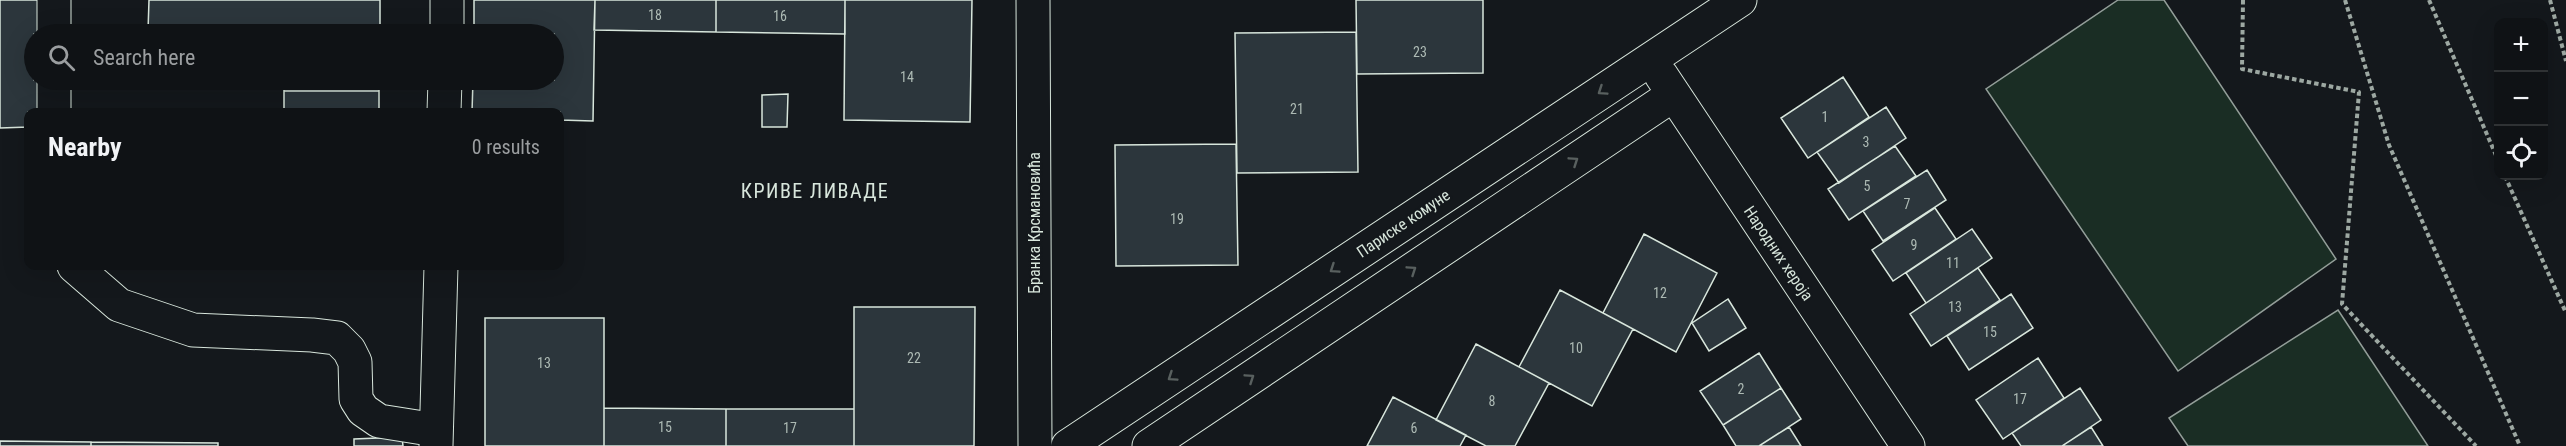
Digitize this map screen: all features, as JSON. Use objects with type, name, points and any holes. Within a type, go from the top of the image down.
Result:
[{"type":"street","points":[[54,0],[54,24]]},
{"type":"street","points":[[447,0],[447,24]]},
{"type":"street","name":"Бранка Крсмановића","points":[[1033,0],[1035,446]]},
{"type":"street","name":"Париске комуне","points":[[1068,446],[1740,0]]},
{"type":"street","name":"Народних хероја","points":[[1650,59],[1908,446]]},
{"type":"street","points":[[54,90],[54,108]]},
{"type":"street","points":[[444,108],[445,90]]},
{"type":"street","points":[[1149,446],[1673,95]]},
{"type":"street","points":[[79,270],[119,305],[193,330],[312,334],[337,338],[349,350],[355,362],[356,399],[363,410],[379,421],[436,438],[441,270]]},
{"type":"path","points":[[2242,0],[2242,69],[2359,92],[2342,304],[2475,446]]},
{"type":"path","points":[[2345,0],[2389,145],[2520,446]]},
{"type":"path","points":[[2429,0],[2494,149]]},
{"type":"path","points":[[2550,0],[2566,61]]},
{"type":"path","points":[[2507,180],[2566,313]]},
{"type":"green space","points":[[2118,0],[2164,0],[2336,259],[2178,371],[1986,89]]},
{"type":"green space","points":[[2338,310],[2428,446],[2188,446],[2169,418]]},
{"type":"building","points":[[0,0],[39,0],[40,24],[24,24],[24,90],[42,90],[43,108],[24,108],[24,127],[0,128]]},
{"type":"building","points":[[149,0],[380,0],[380,24],[148,24]]},
{"type":"building","points":[[474,0],[595,0],[593,121],[564,120],[564,108],[472,108],[473,90],[564,90],[564,24],[474,24]]},
{"type":"building","points":[[595,0],[716,0],[716,32],[594,30]]},
{"type":"building","points":[[716,0],[845,0],[845,34],[716,32]]},
{"type":"building","points":[[845,0],[972,0],[970,122],[844,120]]},
{"type":"building","points":[[1356,0],[1483,0],[1483,73],[1357,74]]},
{"type":"building","points":[[1356,32],[1358,172],[1237,173],[1235,33]]},
{"type":"building","points":[[1843,77],[1869,117],[1808,158],[1781,118]]},
{"type":"building","points":[[284,90],[379,90],[379,91]]},
{"type":"building","points":[[284,91],[379,91],[379,108],[284,108]]},
{"type":"building","points":[[788,94],[787,127],[762,127],[762,95]]},
{"type":"building","points":[[1886,107],[1906,138],[1839,183],[1817,152]]},
{"type":"building","points":[[1236,144],[1238,265],[1116,266],[1115,145]]},
{"type":"building","points":[[1895,146],[1916,176],[1849,220],[1828,189]]},
{"type":"building","points":[[1927,170],[1946,200],[1883,241],[1863,211]]},
{"type":"building","points":[[1935,208],[1956,239],[1893,281],[1872,250]]},
{"type":"building","points":[[1972,229],[1992,258],[1926,303],[1906,273]]},
{"type":"building","points":[[1644,234],[1717,273],[1676,352],[1603,313]]},
{"type":"building","points":[[1978,268],[2000,300],[1931,346],[1910,314]]},
{"type":"building","points":[[1560,290],[1633,329],[1592,406],[1519,367]]},
{"type":"building","points":[[2011,294],[2033,328],[1969,370],[1947,336]]},
{"type":"building","points":[[1728,299],[1746,328],[1709,351],[1692,323]]},
{"type":"building","points":[[854,307],[975,307],[974,446],[854,446]]},
{"type":"building","points":[[485,318],[604,318],[604,446],[485,446]]},
{"type":"building","points":[[1476,344],[1549,383],[1515,446],[1486,446],[1436,420]]},
{"type":"building","points":[[1759,353],[1781,388],[1723,425],[1700,391]]},
{"type":"building","points":[[2038,358],[2064,398],[2003,439],[1976,400]]},
{"type":"building","points":[[1781,388],[1801,419],[1759,446],[1736,446],[1723,425]]},
{"type":"building","points":[[2080,388],[2101,420],[2062,446],[2021,446],[2012,433]]},
{"type":"building","points":[[1393,397],[1466,435],[1460,446],[1367,446]]},
{"type":"building","points":[[604,408],[726,409],[726,446],[604,446]]},
{"type":"building","points":[[726,409],[854,409],[854,446],[726,446]]},
{"type":"building","points":[[1789,427],[1801,446],[1759,446]]},
{"type":"building","points":[[2091,427],[2103,446],[2062,446]]},
{"type":"building","points":[[402,437],[403,446],[354,446],[354,439]]},
{"type":"building","points":[[0,441],[91,442],[91,446],[0,446]]},
{"type":"building","points":[[91,442],[218,443],[218,446],[91,446]]},
{"type":"district","name":"КРИВЕ ЛИВАДЕ","points":[[815,191]]}]
